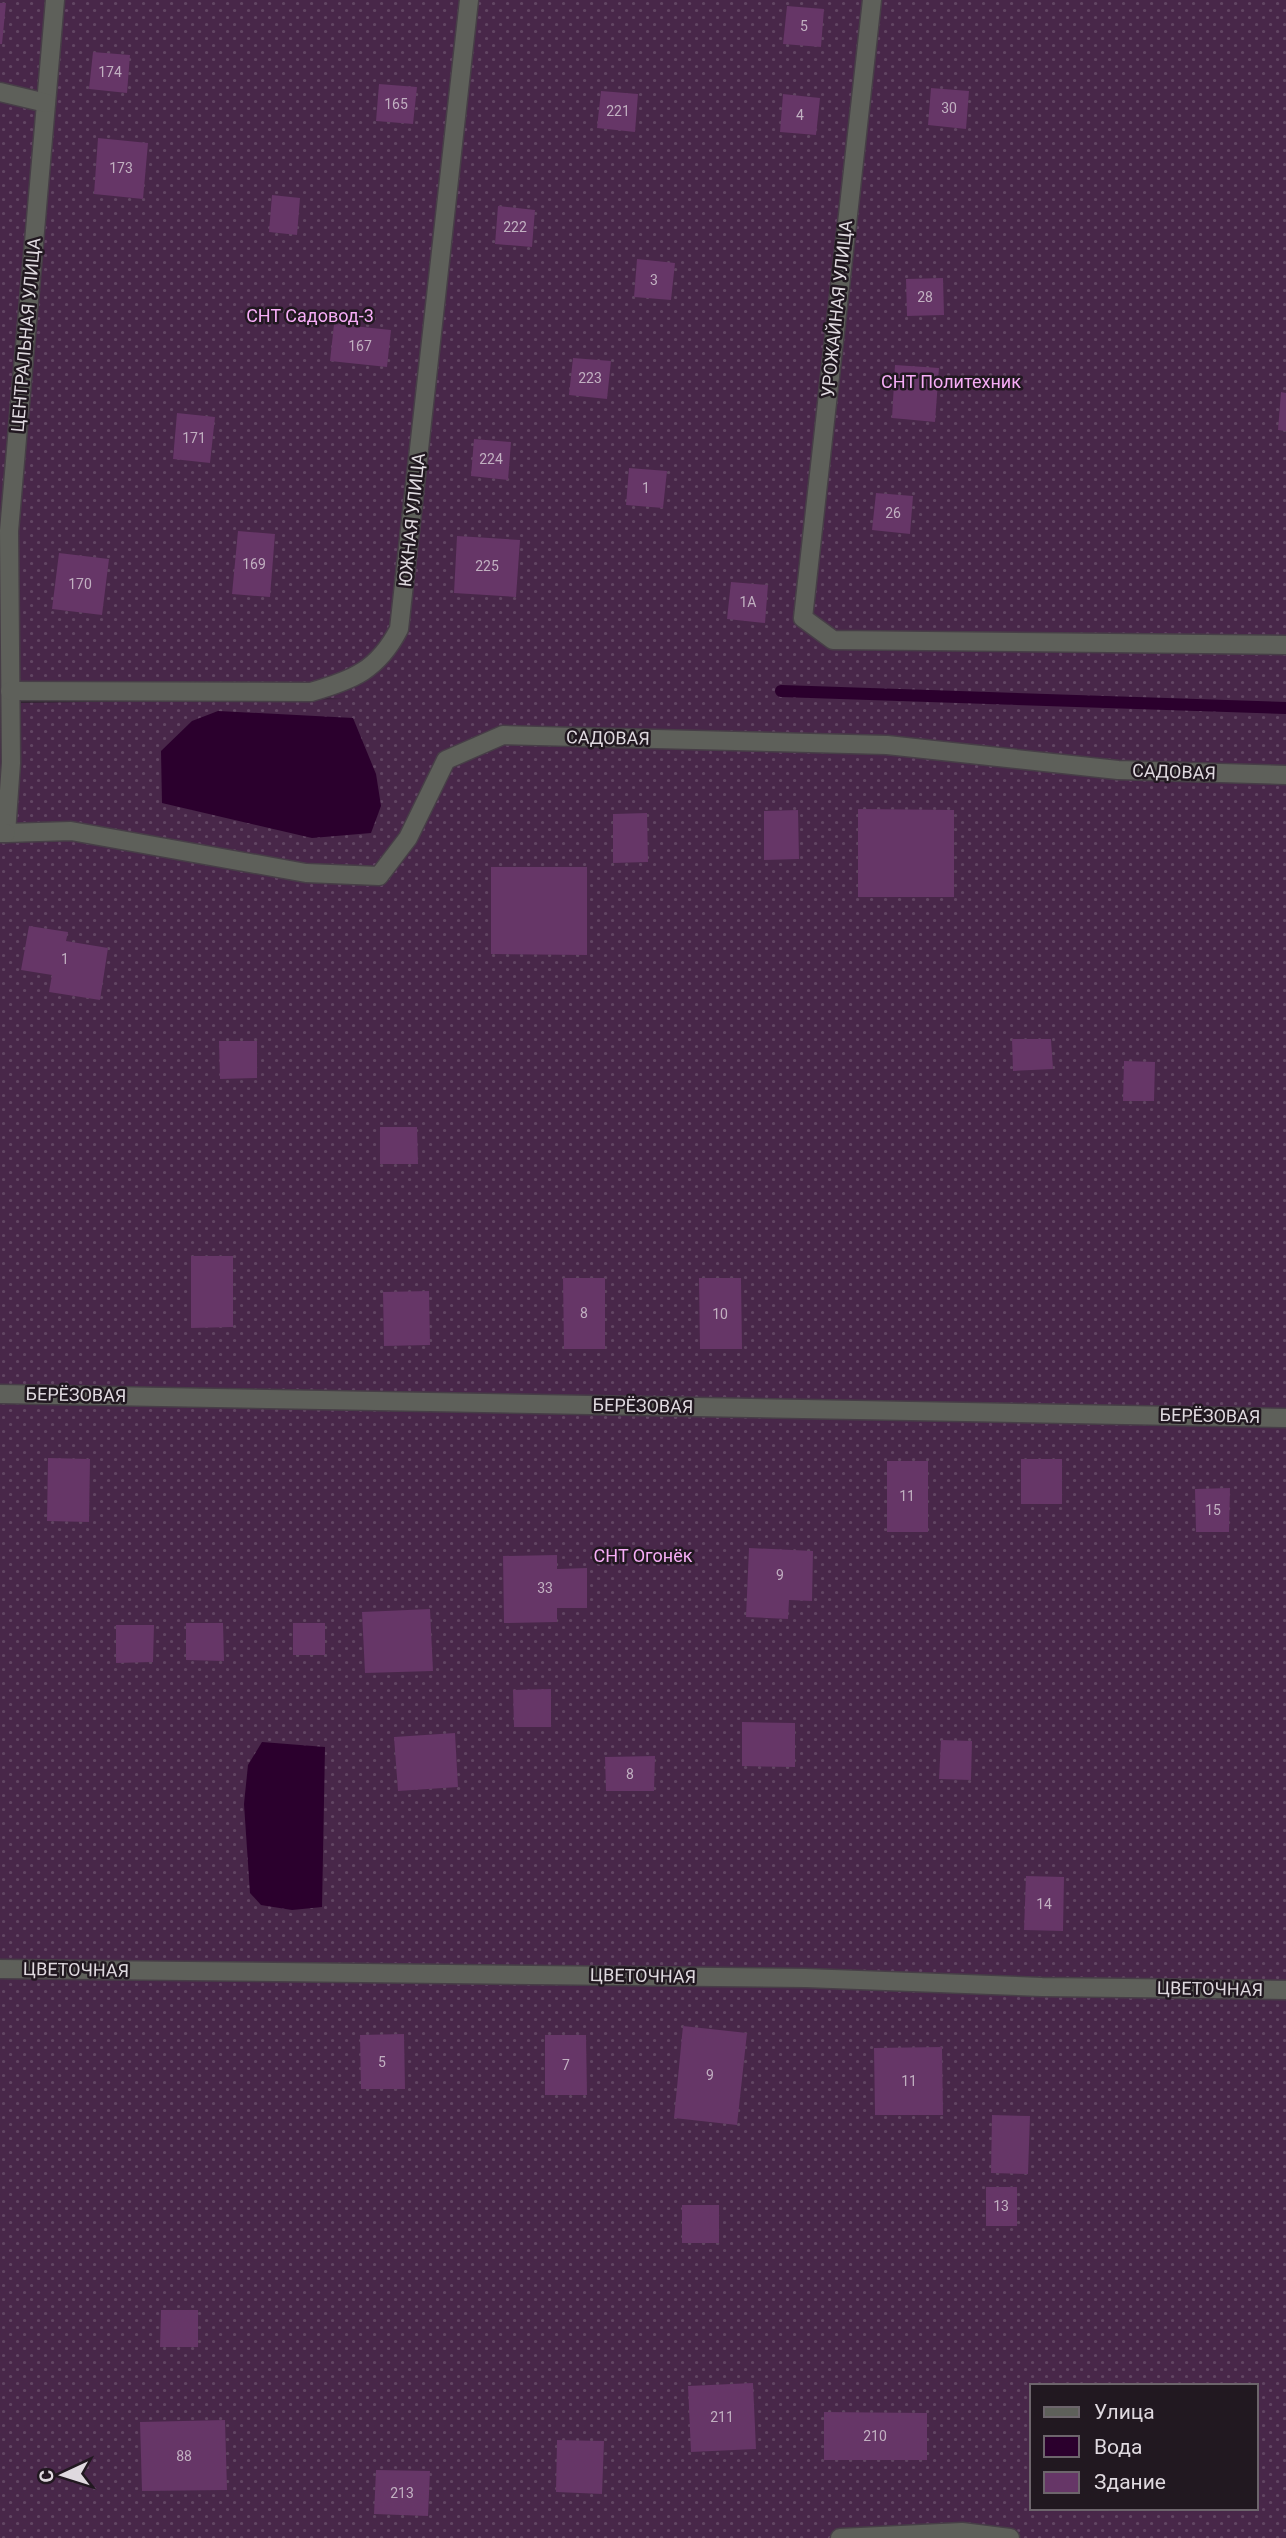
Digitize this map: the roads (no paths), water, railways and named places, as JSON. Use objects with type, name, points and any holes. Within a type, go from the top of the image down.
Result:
[{"type":"lane","name":"ЦЕНТРАЛЬНАЯ УЛИЦА","points":[[3,833],[11,763],[5,530],[55,0]]},
{"type":"lane","name":"ЮЖНАЯ УЛИЦА","points":[[10,691],[311,692],[345,682],[369,668],[389,650],[399,629],[469,0]]},
{"type":"lane","name":"УРОЖАЙНАЯ УЛИЦА","points":[[872,0],[803,618],[834,640],[1286,645]]},
{"type":"lane","points":[[0,92],[46,103]]},
{"type":"lane","name":"САДОВАЯ","points":[[3,833],[71,831],[306,873],[379,877],[408,838],[446,760],[503,735],[887,745],[1118,770],[1286,775]]},
{"type":"lane","name":"БЕРЁЗОВАЯ","points":[[0,1394],[1286,1418]]},
{"type":"lane","name":"ЦВЕТОЧНАЯ","points":[[0,1969],[806,1978],[1042,1987],[1286,1990]]},
{"type":"lane","points":[[840,2538],[962,2532],[1010,2538]]},
{"type":"water","points":[[218,711],[353,718],[376,774],[381,806],[371,833],[312,838],[162,803],[161,751],[192,721]]},
{"type":"water","points":[[262,1742],[325,1747],[322,1907],[292,1910],[261,1905],[250,1893],[244,1804],[248,1765]]},
{"type":"waterway","points":[[781,691],[1286,708]]},
{"type":"park label","name":"СНТ Садовод-3","points":[[310,316]]},
{"type":"park label","name":"СНТ Политехник","points":[[951,382]]},
{"type":"park label","name":"СНТ Огонёк","points":[[643,1556]]}]
